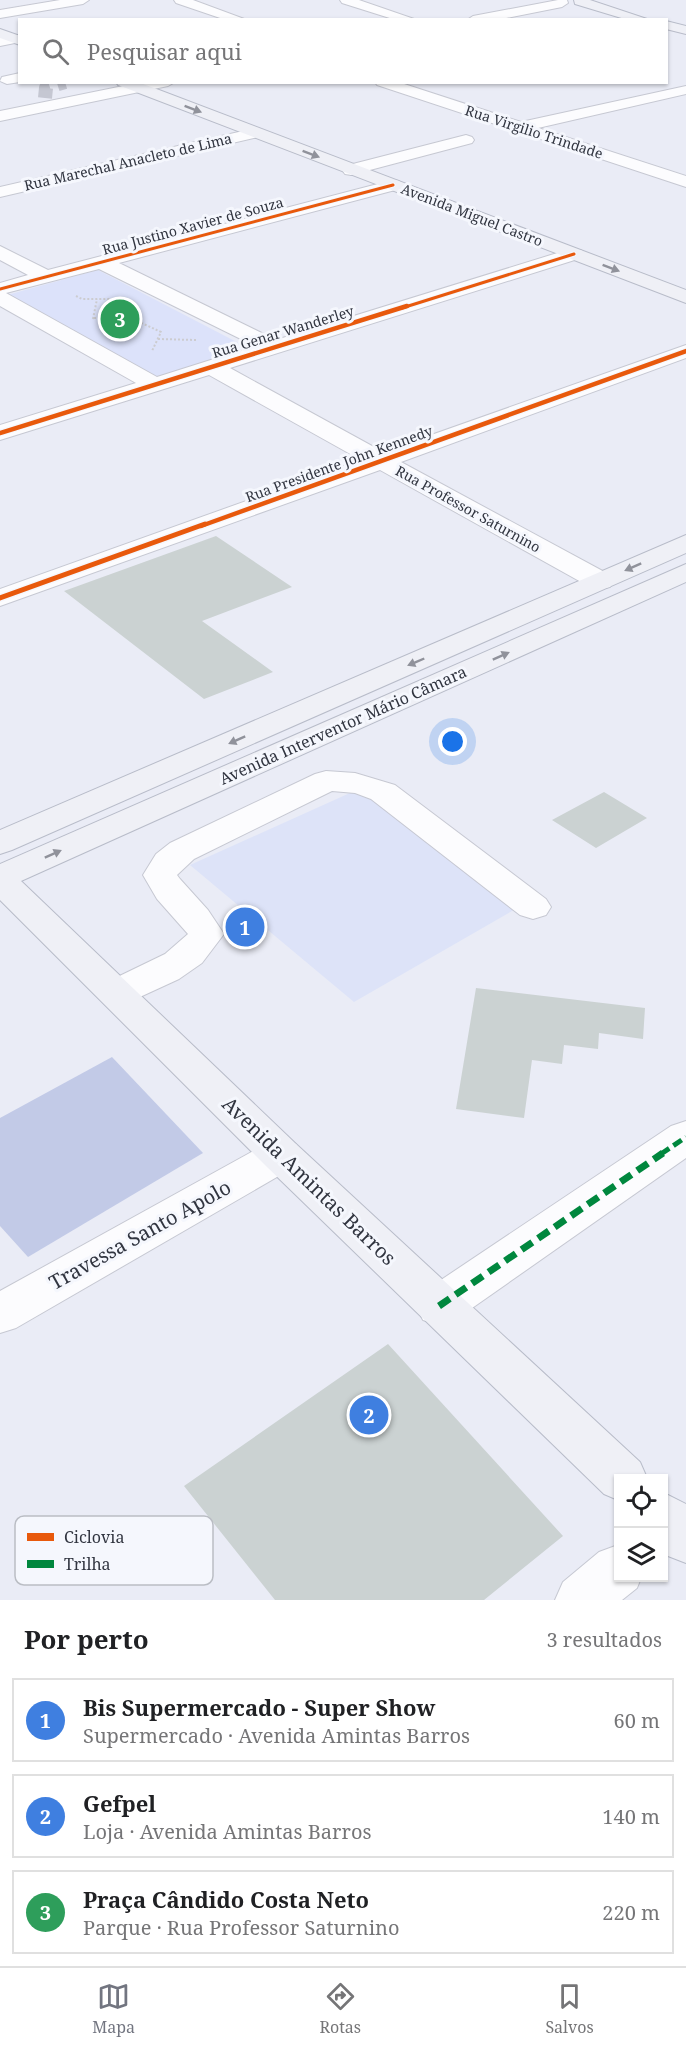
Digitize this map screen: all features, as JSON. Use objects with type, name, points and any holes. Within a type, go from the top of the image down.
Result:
[{"type":"main road","points":[[566,1],[637,18]]},
{"type":"main road","points":[[668,26],[686,30]]},
{"type":"main road","points":[[0,33],[17,40]]},
{"type":"main road","name":"Avenida Miguel Castro","points":[[127,84],[686,297]]},
{"type":"main road","name":"Avenida Interventor Mário Câmara","points":[[0,843],[686,543]]},
{"type":"main road","name":"Avenida Interventor Mário Câmara","points":[[0,879],[686,572]]},
{"type":"main road","name":"Avenida Amintas Barros","points":[[0,879],[281,1155],[617,1474]]},
{"type":"street","points":[[0,14],[83,0]]},
{"type":"street","points":[[180,0],[235,18]]},
{"type":"street","points":[[346,0],[404,18]]},
{"type":"street","points":[[482,18],[566,1]]},
{"type":"street","points":[[0,42],[17,40]]},
{"type":"street","points":[[0,116],[48,102],[159,84]]},
{"type":"street","name":"Rua Virgilio Trindade","points":[[388,84],[686,182]]},
{"type":"street","points":[[644,85],[681,93]]},
{"type":"street","points":[[519,128],[681,93]]},
{"type":"street","name":"Rua Marechal Anacleto de Lima","points":[[0,192],[256,133]]},
{"type":"street","points":[[351,170],[466,140]]},
{"type":"street","name":"Rua Justino Xavier de Souza","points":[[0,289],[393,186]]},
{"type":"street","points":[[0,252],[46,277]]},
{"type":"street","name":"Rua Genar Wanderley","points":[[0,433],[574,254]]},
{"type":"street","points":[[101,262],[275,348]]},
{"type":"street","points":[[0,298],[155,385]]},
{"type":"street","name":"Rua Presidente John Kennedy","points":[[0,598],[686,351]]},
{"type":"street","name":"Rua Professor Saturnino","points":[[210,367],[600,581]]},
{"type":"street","points":[[116,993],[187,958],[199,946],[206,934],[199,920],[165,886],[160,875],[168,862],[182,851],[326,781],[366,784],[383,792],[533,907]]},
{"type":"street","points":[[439,1306],[686,1137]]},
{"type":"street","name":"Travessa Santo Apolo","points":[[0,1314],[281,1155]]},
{"type":"street","points":[[582,1600],[614,1573]]},
{"type":"path","points":[[72,294],[82,299],[118,298]]},
{"type":"path","points":[[93,318],[133,320],[161,333],[147,361]]},
{"type":"shaded area","points":[[98,270],[254,351],[158,380],[7,295]]},
{"type":"shaded area","points":[[361,788],[519,907],[354,1002],[190,865]]},
{"type":"shaded area","points":[[112,1057],[203,1153],[28,1257],[0,1226],[0,1118]]},
{"type":"building","points":[[216,536],[292,587],[202,621],[273,672],[204,699],[64,591]]},
{"type":"building","points":[[604,792],[647,818],[596,848],[552,820]]},
{"type":"building","points":[[476,988],[645,1008],[643,1039],[599,1033],[598,1049],[564,1045],[562,1064],[532,1060],[524,1118],[456,1109]]},
{"type":"building","points":[[388,1344],[563,1536],[484,1600],[275,1600],[213,1522],[213,1516],[208,1516],[184,1486]]},
{"type":"tunnel","points":[[45,98],[46,88],[59,84]]},
{"type":"marked path","points":[[439,1306],[686,1137]]},
{"type":"cycle path","points":[[0,289],[393,185]]},
{"type":"cycle path","points":[[0,433],[574,254]]},
{"type":"cycle path","points":[[0,598],[686,351]]},
{"type":"place","name":"Praça Cândido Costa Neto","points":[[120,319]]},
{"type":"place","name":"Bis Supermercado - Super Show","points":[[245,927]]},
{"type":"place","name":"Gefpel","points":[[369,1415]]}]
